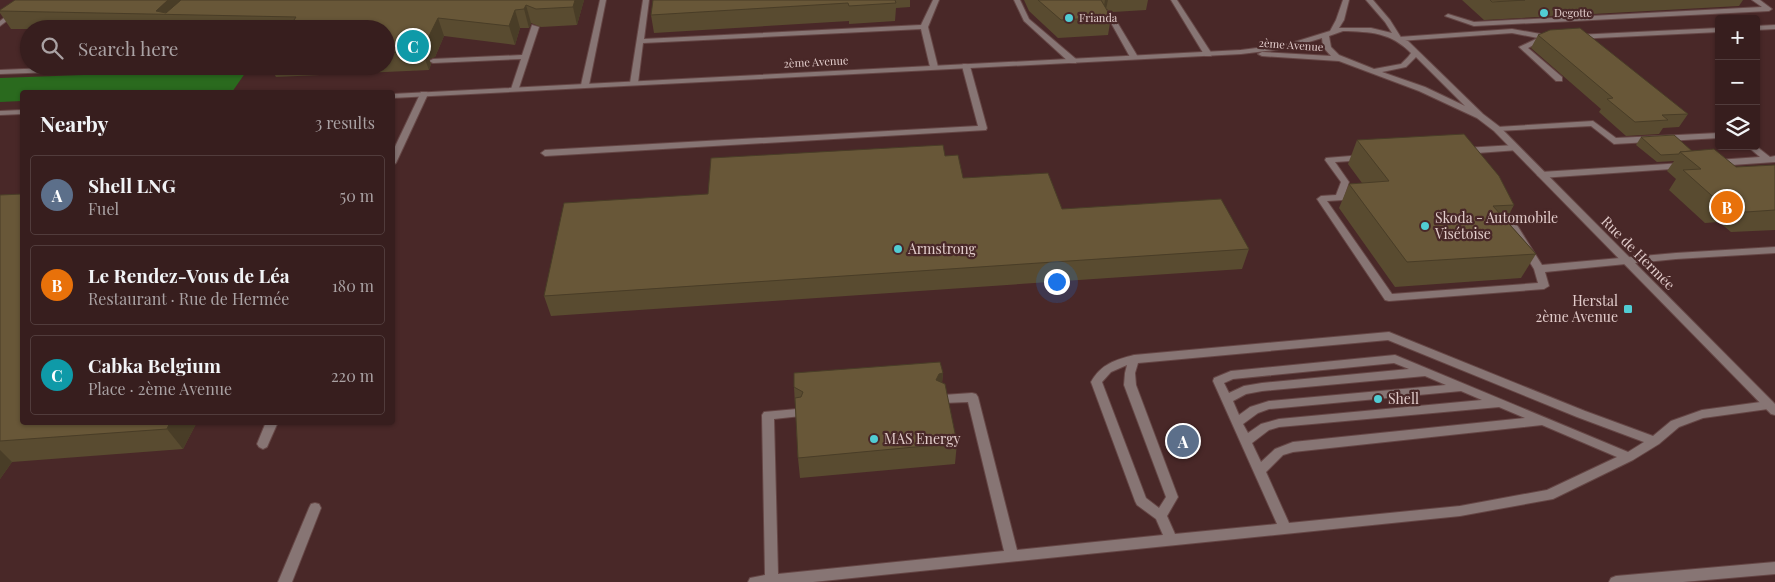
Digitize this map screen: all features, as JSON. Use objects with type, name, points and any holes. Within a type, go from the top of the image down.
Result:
[{"type":"street","points":[[0,24],[31,0]]},
{"type":"street","points":[[585,85],[603,0]]},
{"type":"street","points":[[634,83],[646,0]]},
{"type":"street","points":[[934,68],[924,27],[936,0]]},
{"type":"street","points":[[1018,0],[1026,20],[1072,61]]},
{"type":"street","points":[[1174,0],[1208,54]]},
{"type":"street","points":[[1333,32],[1340,20],[1346,0]]},
{"type":"street","name":"Rue de Hermée","points":[[1369,0],[1388,21],[1399,39]]},
{"type":"street","points":[[1755,0],[1772,8]]},
{"type":"street","points":[[1448,16],[1474,24],[1772,8]]},
{"type":"street","points":[[1108,12],[1134,58]]},
{"type":"street","points":[[515,89],[535,27]]},
{"type":"street","points":[[640,41],[924,27]]},
{"type":"street","points":[[1760,28],[1775,27]]},
{"type":"street","name":"Rue de Hermée","points":[[1325,36],[1350,28],[1371,30],[1399,39],[1411,48],[1480,116],[1497,129],[1772,408]]},
{"type":"street","points":[[1572,37],[1715,30]]},
{"type":"street","points":[[1399,39],[1512,31],[1542,39],[1562,38]]},
{"type":"street","points":[[1325,36],[1325,44],[1330,52],[1340,59]]},
{"type":"street","name":"2ème Avenue","points":[[395,96],[1241,52],[1289,46],[1325,36]]},
{"type":"street","points":[[1542,39],[1523,47],[1559,79]]},
{"type":"street","name":"2ème Avenue","points":[[1241,52],[1340,59]]},
{"type":"street","name":"Rue de Hermée","points":[[1372,70],[1404,66],[1412,60],[1414,53]]},
{"type":"street","points":[[432,61],[525,57]]},
{"type":"street","name":"Rue de Hermée","points":[[1340,59],[1422,89],[1480,116]]},
{"type":"street","points":[[545,154],[984,128],[966,66]]},
{"type":"street","points":[[0,72],[20,71]]},
{"type":"street","points":[[395,157],[424,94]]},
{"type":"street","points":[[0,113],[20,112]]},
{"type":"street","points":[[1497,129],[1593,123],[1614,141],[1715,135]]},
{"type":"street","points":[[1459,154],[1515,148]]},
{"type":"street","points":[[1757,150],[1772,160]]},
{"type":"street","points":[[1375,157],[1328,160],[1345,182],[1340,198],[1321,199],[1388,298],[1544,286],[1539,270],[1494,197]]},
{"type":"street","points":[[1710,164],[1772,160]]},
{"type":"street","points":[[1541,175],[1690,165]]},
{"type":"street","points":[[1539,270],[1676,256],[1775,250]]},
{"type":"street","points":[[1171,540],[1161,516],[1141,501],[1096,382],[1101,372],[1112,365],[1134,359],[1389,336],[1581,414],[1655,441]]},
{"type":"street","points":[[1134,359],[1130,373],[1130,385],[1172,497],[1161,516]]},
{"type":"street","points":[[1286,529],[1218,381],[1231,375],[1253,371],[1395,359],[1629,457]]},
{"type":"street","points":[[1226,400],[1244,390],[1262,387],[1426,372]]},
{"type":"street","points":[[1237,422],[1254,410],[1269,405],[1463,387]]},
{"type":"street","points":[[942,399],[972,397],[1012,556]]},
{"type":"street","points":[[1246,441],[1265,427],[1278,423],[1501,403]]},
{"type":"street","points":[[755,582],[1460,511],[1549,495],[1629,457],[1655,441],[1675,424],[1702,414],[1772,408]]},
{"type":"street","points":[[772,580],[768,415],[797,413]]},
{"type":"street","points":[[1259,471],[1279,452],[1294,447],[1542,420]]},
{"type":"street","points":[[263,444],[271,425]]},
{"type":"street","points":[[285,582],[315,508]]},
{"type":"street","points":[[1616,582],[1775,568]]},
{"type":"green space","points":[[83,75],[244,75],[233,90],[20,90],[20,101],[0,102],[0,78]]},
{"type":"building","points":[[15,0],[168,0],[156,11],[166,13],[181,0],[575,0],[573,7],[536,9],[526,5],[524,9],[515,10],[509,26],[438,18],[428,38],[421,42],[425,46],[422,51],[395,52],[395,20],[294,20],[296,17],[0,10]]},
{"type":"building","points":[[653,0],[895,0],[896,3],[849,6],[848,3],[651,15]]},
{"type":"building","points":[[1038,0],[1101,0],[1111,17],[1061,20]]},
{"type":"building","points":[[1490,0],[1525,0],[1492,2]]},
{"type":"building","points":[[1580,28],[1688,114],[1662,115],[1668,120],[1635,122],[1607,99],[1613,98],[1538,35],[1550,30]]},
{"type":"building","name":"Skoda - Automobile Visétoise","points":[[1464,134],[1499,176],[1514,205],[1493,206],[1536,254],[1407,262],[1349,184],[1389,181],[1357,140]]},
{"type":"building","points":[[1674,135],[1692,151],[1661,155],[1641,137]]},
{"type":"building","name":"Armstrong","points":[[943,145],[945,156],[958,155],[963,178],[1048,173],[1062,209],[1221,199],[1249,249],[544,296],[564,203],[708,194],[711,158]]},
{"type":"building","points":[[1714,149],[1736,167],[1775,165],[1775,210],[1746,212],[1734,202],[1720,203],[1683,170],[1701,169],[1680,152]]},
{"type":"building","points":[[20,194],[20,425],[169,425],[167,429],[0,441],[0,195]]},
{"type":"building","name":"MAS Energy","points":[[940,362],[943,373],[939,374],[936,380],[945,384],[957,443],[798,458],[795,398],[801,397],[803,392],[794,387],[794,373]]},
{"type":"place","name":"Degotte","points":[[1544,13]]},
{"type":"place","name":"Frianda","points":[[1069,18]]},
{"type":"place","name":"Cabka Belgium","points":[[413,46]]},
{"type":"place","name":"Le Rendez-Vous de Léa","points":[[1727,207]]},
{"type":"place","name":"Skoda - Automobile Visétoise","points":[[1425,226]]},
{"type":"place","name":"Armstrong","points":[[898,249]]},
{"type":"place","name":"Herstal 2ème Avenue","points":[[1628,309]]},
{"type":"place","name":"Shell","points":[[1378,399]]},
{"type":"place","name":"MAS Energy","points":[[874,439]]},
{"type":"place","name":"Shell LNG","points":[[1183,441]]}]
